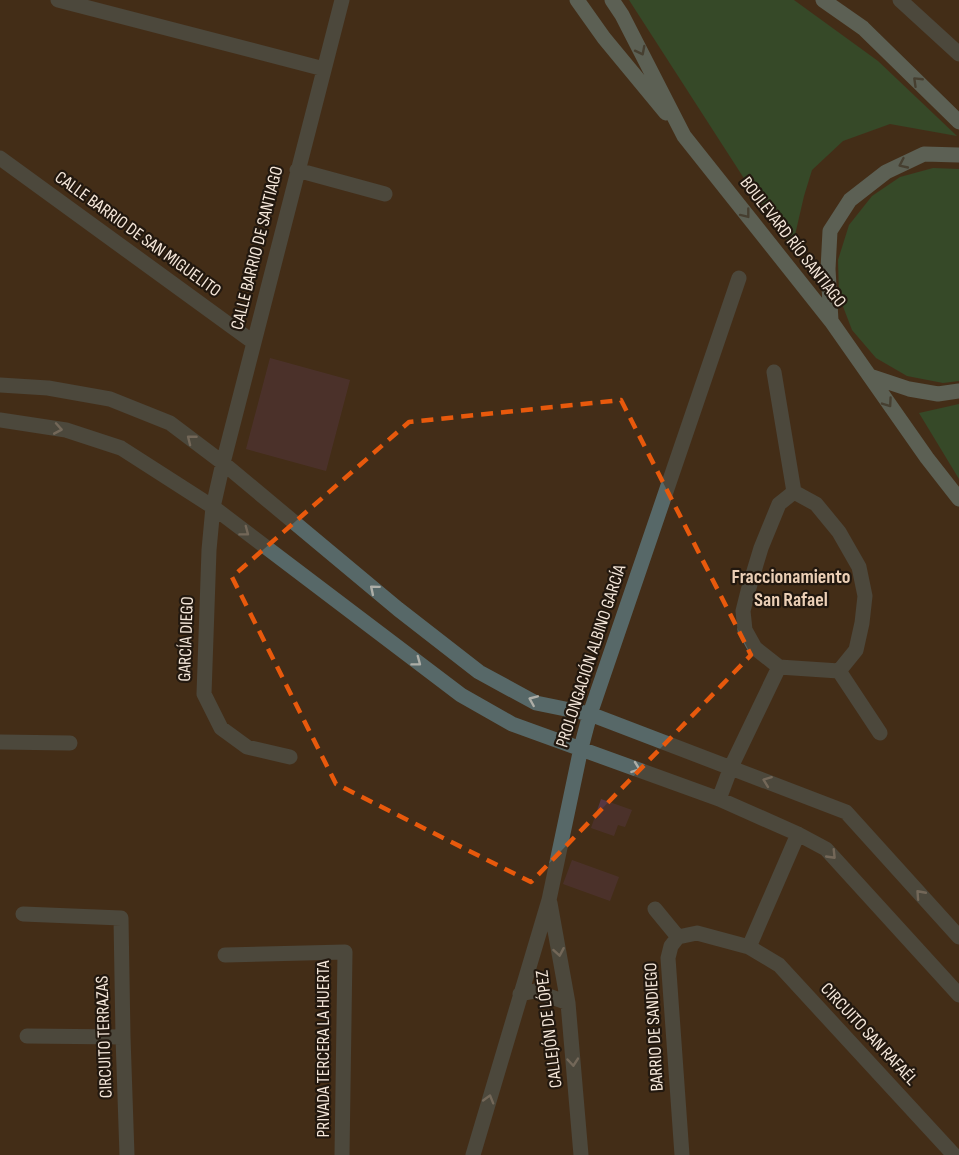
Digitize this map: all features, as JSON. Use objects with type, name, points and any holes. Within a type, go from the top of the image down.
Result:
[{"type":"main road","points":[[577,0],[604,38],[684,136]]},
{"type":"main road","name":"BOULEVARD RÍO SANTIAGO","points":[[612,0],[622,15],[684,136],[831,321],[927,458],[959,499]]},
{"type":"main road","points":[[823,0],[863,28],[959,122]]},
{"type":"main road","points":[[831,321],[828,269],[830,231],[850,200],[886,172],[924,154],[959,155]]},
{"type":"main road","points":[[870,376],[909,389],[938,394],[959,391]]},
{"type":"street","points":[[58,0],[324,69]]},
{"type":"street","name":"CALLE BARRIO DE SANTIAGO","points":[[213,507],[253,342],[342,0]]},
{"type":"street","points":[[900,0],[959,54]]},
{"type":"street","name":"CALLE BARRIO DE SAN MIGUELITO","points":[[0,158],[253,342]]},
{"type":"street","points":[[297,170],[385,194]]},
{"type":"street","name":"PROLONGACIÓN ALBINO GARCÍA","points":[[473,1155],[549,900],[590,714],[739,278]]},
{"type":"street","points":[[774,372],[794,492]]},
{"type":"street","points":[[0,385],[48,388],[110,399],[170,423],[223,463],[398,609],[479,672],[536,703],[590,714],[846,812],[959,937]]},
{"type":"street","points":[[0,420],[66,430],[121,448],[213,507],[461,695],[512,724],[719,799],[826,849],[959,994]]},
{"type":"street","points":[[794,492],[779,504],[761,548],[743,611],[745,630],[755,648],[778,667],[839,671]]},
{"type":"street","points":[[794,492],[816,504],[839,532],[859,567],[865,596],[862,623],[856,650],[839,671]]},
{"type":"street","name":"GARCÍA DIEGO","points":[[213,507],[209,550],[204,694],[221,728],[248,747],[290,757]]},
{"type":"street","points":[[719,799],[730,767],[778,667]]},
{"type":"street","points":[[839,671],[880,733]]},
{"type":"street","points":[[0,742],[70,743]]},
{"type":"street","points":[[655,909],[678,937],[697,933],[749,947],[798,834]]},
{"type":"street","name":"CALLEJÓN DE LÓPEZ","points":[[549,900],[568,1004],[581,1155]]},
{"type":"street","name":"CIRCUITO TERRAZAS","points":[[23,914],[121,918],[127,1155]]},
{"type":"street","name":"BARRIO DE SANDIEGO","points":[[678,937],[671,946],[668,958],[682,1155]]},
{"type":"street","name":"CIRCUITO SAN RAFAÉL","points":[[749,947],[779,964],[954,1155]]},
{"type":"street","name":"PRIVADA TERCERA LA HUERTA","points":[[225,954],[345,952],[342,1155]]},
{"type":"street","points":[[520,994],[535,991],[568,1004]]},
{"type":"street","points":[[27,1036],[123,1037]]},
{"type":"highlighted area","points":[[621,400],[751,655],[531,882],[336,784],[232,577],[409,422]]},
{"type":"green space","points":[[629,0],[794,0],[878,61],[957,136],[890,124],[843,141],[812,170],[792,248],[747,183]]},
{"type":"green space","points":[[933,168],[959,169],[959,381],[943,383],[907,376],[876,358],[852,330],[839,296],[838,260],[849,225],[872,196],[900,177]]},
{"type":"green space","points":[[959,404],[959,479],[919,413]]},
{"type":"building","points":[[270,358],[350,380],[326,471],[246,449]]},
{"type":"building","points":[[601,799],[632,810],[625,827],[618,825],[614,836],[591,828]]},
{"type":"building","points":[[572,860],[619,877],[610,901],[563,884]]},
{"type":"district","name":"Fraccionamiento San Rafael","points":[[791,588]]}]
